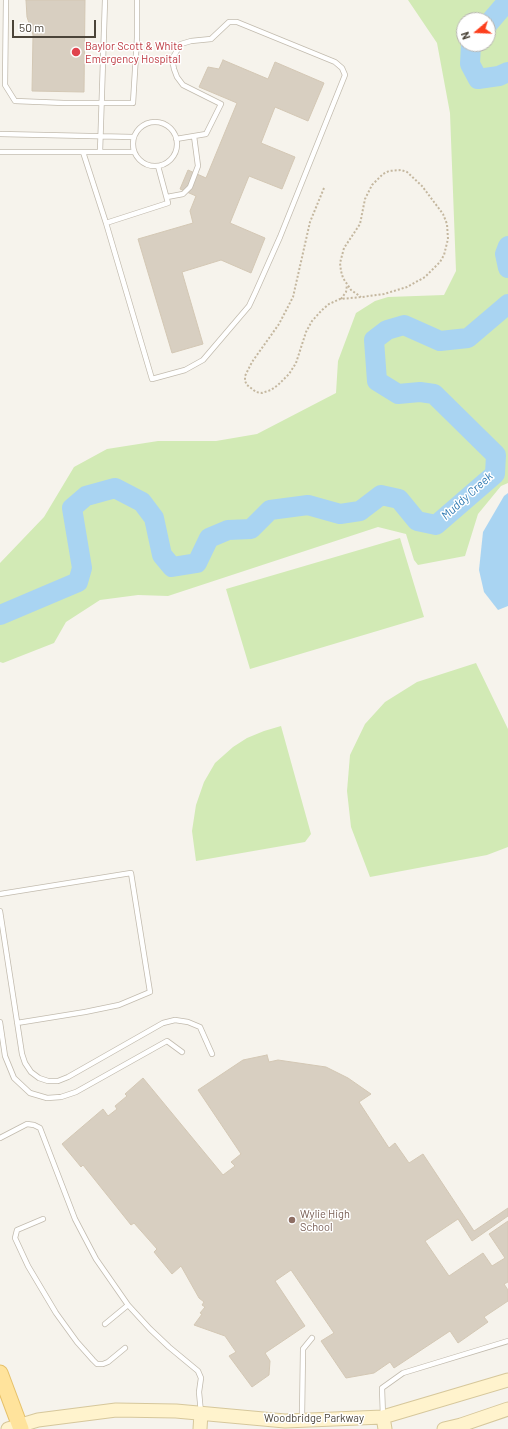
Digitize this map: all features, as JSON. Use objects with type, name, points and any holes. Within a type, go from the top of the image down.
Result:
[{"type":"main road","points":[[0,1373],[16,1428]]},
{"type":"main road","name":"Woodbridge Parkway","points":[[16,1428],[38,1420],[116,1410],[201,1413],[285,1420],[384,1423],[508,1380]]},
{"type":"main road","points":[[444,1429],[461,1425],[508,1409]]},
{"type":"main road","points":[[200,1429],[201,1413]]},
{"type":"lane","points":[[6,0],[5,85],[15,101],[64,103],[133,103],[137,38],[136,0]]},
{"type":"lane","points":[[100,152],[103,102],[105,0]]},
{"type":"lane","points":[[83,152],[106,223],[152,379],[185,370],[203,360],[249,306],[345,74],[342,68],[335,62],[237,22],[229,22],[211,39],[191,41],[181,44],[172,59],[177,77],[183,86],[221,104],[206,134],[176,139]]},
{"type":"lane","points":[[148,122],[162,123],[169,127],[174,132],[176,139],[177,146],[175,154],[171,160],[158,166],[150,166],[137,158],[132,144],[136,131],[148,122]]},
{"type":"lane","points":[[0,134],[133,137]]},
{"type":"lane","points":[[166,197],[183,194],[190,187],[198,166],[194,136]]},
{"type":"lane","points":[[0,152],[134,152]]},
{"type":"lane","points":[[106,223],[168,203],[158,166]]},
{"type":"lane","points":[[0,894],[131,873],[150,992],[119,1005],[17,1023]]},
{"type":"lane","points":[[0,911],[17,1023],[25,1064],[31,1072],[39,1078],[48,1081],[58,1081],[68,1077],[163,1023],[175,1020],[188,1022],[200,1027],[212,1054]]},
{"type":"lane","points":[[0,1022],[5,1056],[14,1078],[30,1093],[47,1098],[61,1097],[76,1092],[167,1041],[182,1052]]},
{"type":"lane","points":[[0,1138],[27,1124],[40,1128],[75,1219],[96,1259],[128,1305],[169,1347],[189,1364],[194,1366],[198,1371],[201,1378],[199,1392],[201,1413]]},
{"type":"lane","points":[[43,1219],[17,1230],[15,1238],[28,1266],[56,1313],[77,1342],[97,1364],[108,1362],[125,1348]]},
{"type":"lane","points":[[105,1324],[128,1305]]},
{"type":"lane","points":[[302,1420],[303,1348],[312,1338]]},
{"type":"lane","points":[[384,1423],[382,1388],[403,1373],[508,1341]]},
{"type":"path","points":[[324,188],[310,222],[293,297],[279,324],[248,369],[245,376],[247,385],[256,392],[271,390],[278,385],[289,374],[296,363],[306,332],[312,321],[329,304],[341,299],[361,297],[392,292],[420,281],[433,271],[444,255],[448,239],[447,224],[443,214],[422,186],[407,172],[395,170],[383,174],[372,185],[362,210],[360,224],[344,248],[340,263],[341,271],[346,284],[355,294],[361,297]]},
{"type":"path","points":[[341,299],[346,292],[346,284]]},
{"type":"green space","points":[[408,0],[508,0],[508,483],[501,486],[478,514],[465,556],[418,565],[414,560],[406,534],[378,527],[168,596],[138,595],[100,600],[66,622],[54,643],[3,663],[0,662],[0,563],[44,517],[74,467],[107,449],[158,441],[216,441],[257,434],[336,393],[338,361],[356,313],[375,301],[388,297],[444,295],[456,271],[450,113],[437,43]]},
{"type":"green space","points":[[400,538],[424,617],[250,669],[226,589]]},
{"type":"green space","points":[[476,663],[508,729],[508,847],[487,855],[370,877],[351,827],[347,791],[350,755],[365,724],[385,702],[417,682]]},
{"type":"green space","points":[[281,726],[311,834],[305,842],[196,861],[192,831],[196,805],[204,782],[215,763],[233,747],[247,738]]},
{"type":"water","points":[[508,493],[508,606],[498,610],[484,592],[479,570],[483,532],[504,496]]},
{"type":"building","points":[[26,0],[85,0],[84,92],[32,91],[33,35],[27,17]]},
{"type":"building","points":[[223,60],[268,79],[275,62],[324,83],[308,121],[275,107],[261,143],[295,157],[282,189],[249,176],[230,223],[265,238],[251,273],[221,260],[182,272],[203,344],[172,353],[138,239],[193,223],[190,211],[196,196],[180,189],[188,170],[206,178],[237,103],[199,87],[208,67],[219,69]]},
{"type":"building","name":"Wylie High School","points":[[267,1055],[269,1062],[278,1060],[326,1067],[348,1078],[371,1094],[359,1102],[389,1148],[395,1143],[409,1163],[423,1154],[474,1231],[508,1208],[508,1216],[472,1241],[458,1219],[425,1241],[449,1276],[483,1253],[492,1266],[505,1258],[489,1234],[508,1221],[508,1282],[504,1284],[508,1290],[508,1301],[484,1317],[488,1322],[458,1343],[450,1331],[394,1368],[390,1362],[374,1373],[346,1378],[321,1341],[334,1333],[291,1270],[275,1281],[305,1326],[265,1353],[270,1361],[269,1375],[252,1387],[229,1356],[236,1352],[225,1336],[194,1325],[202,1314],[200,1313],[205,1307],[202,1305],[204,1302],[199,1298],[181,1266],[172,1274],[154,1252],[157,1249],[134,1223],[131,1225],[83,1165],[81,1167],[62,1144],[103,1109],[108,1116],[117,1109],[115,1106],[127,1096],[125,1094],[143,1078],[223,1175],[235,1166],[231,1162],[241,1154],[198,1090],[243,1060]]},
{"type":"waterway","name":"Muddy Creek","points":[[496,15],[506,3],[508,3]]},
{"type":"waterway","name":"Muddy Creek","points":[[471,52],[470,64],[478,79],[499,76],[508,72]]},
{"type":"waterway","name":"Muddy Creek","points":[[508,246],[505,254],[508,268]]},
{"type":"waterway","name":"Muddy Creek","points":[[0,615],[78,582],[82,568],[72,508],[86,496],[115,488],[142,502],[154,518],[162,555],[172,567],[197,563],[209,538],[228,530],[251,529],[270,510],[308,505],[340,514],[360,511],[381,495],[399,499],[417,521],[436,525],[495,474],[496,455],[434,394],[420,392],[398,394],[377,381],[374,340],[387,330],[404,325],[440,341],[468,338],[508,304]]},
{"type":"place","name":"Baylor Scott & White Emergency Hospital","points":[[76,52]]},
{"type":"place","name":"Wylie High School","points":[[292,1220]]}]
